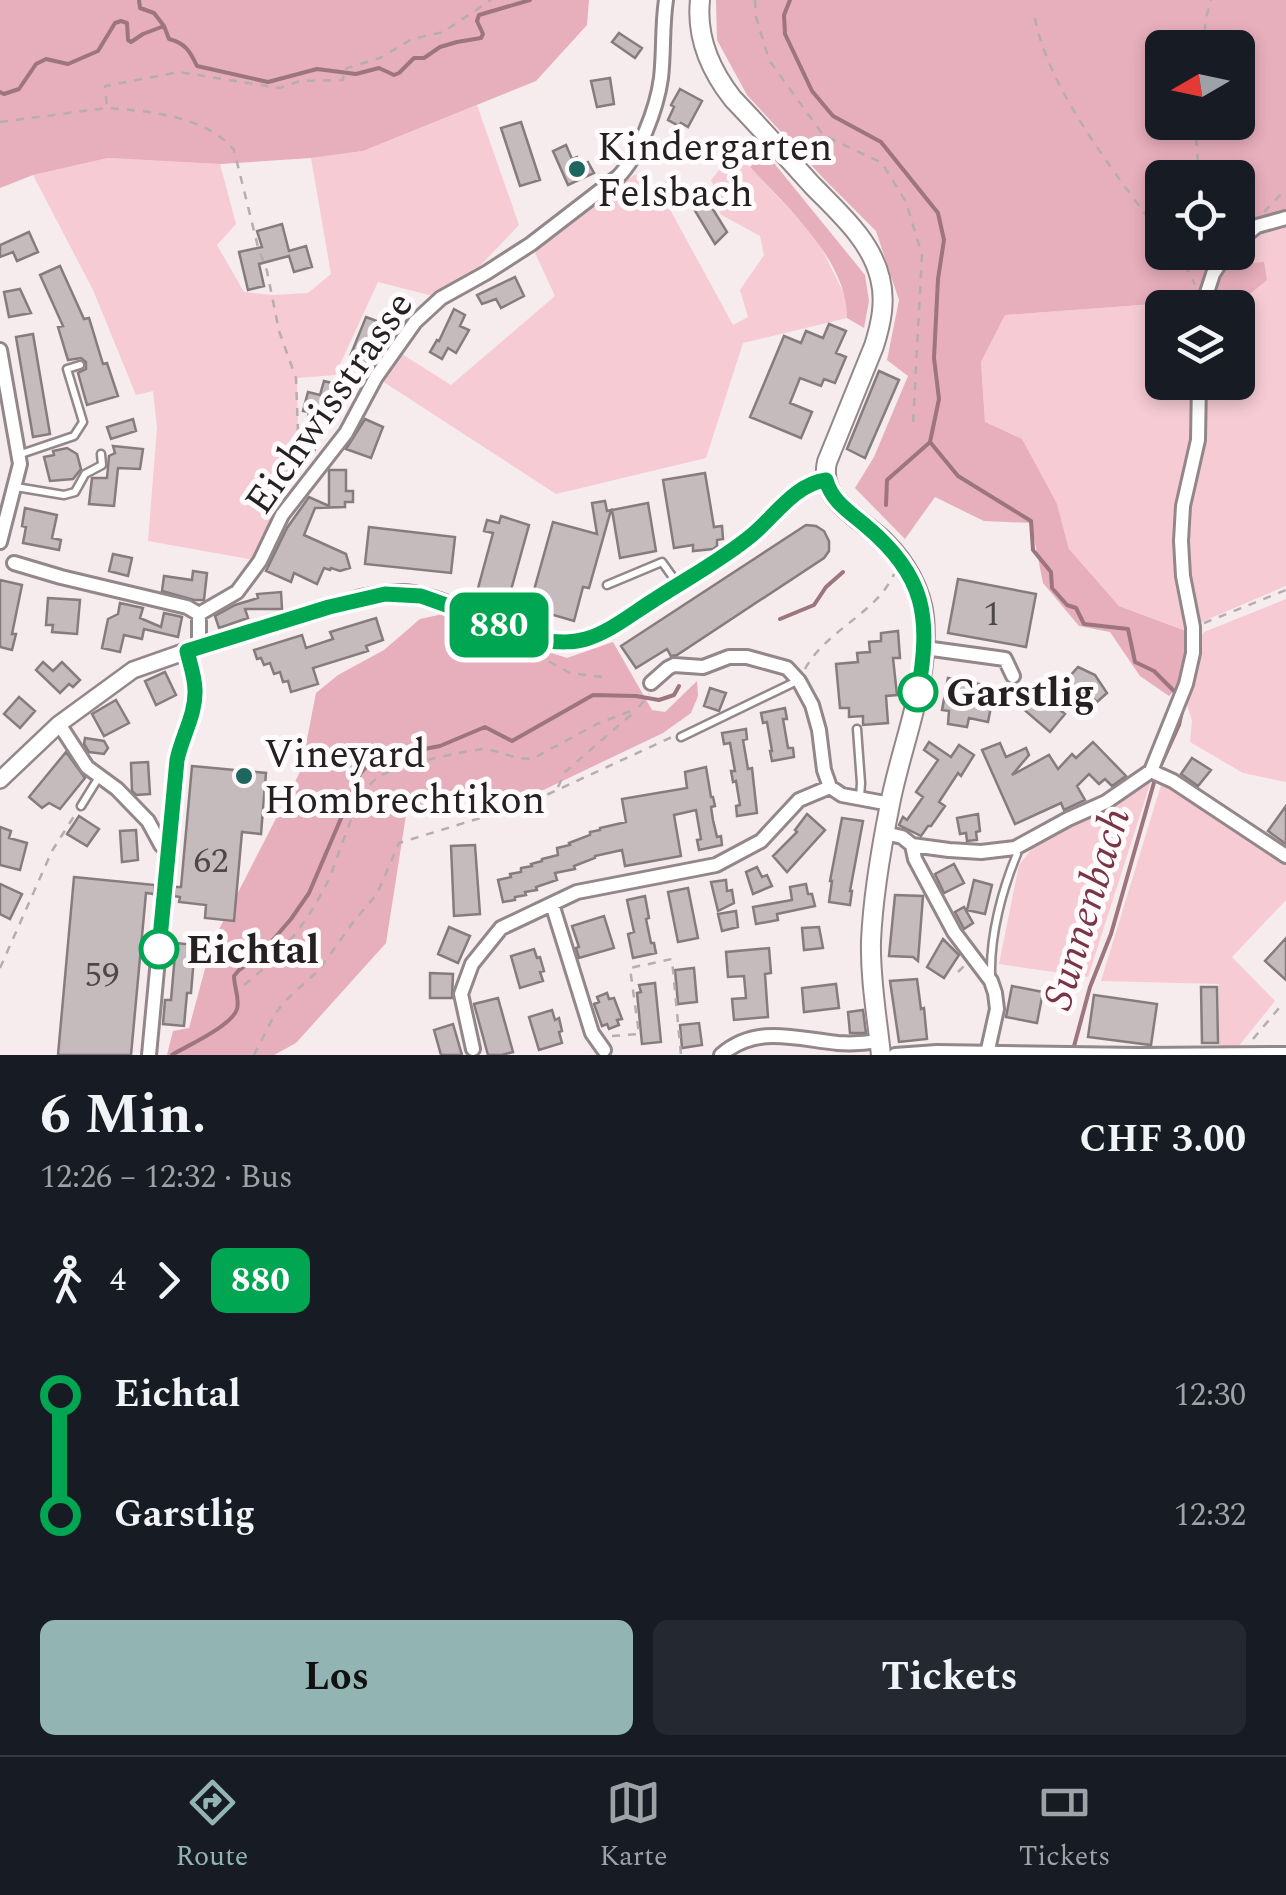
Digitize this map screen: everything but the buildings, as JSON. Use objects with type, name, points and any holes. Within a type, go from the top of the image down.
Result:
[{"type":"main road","points":[[700,0],[701,32],[719,81],[854,229],[873,257],[880,276],[880,328],[827,462],[826,480],[835,499],[884,540],[906,570],[921,601],[925,648],[890,804],[874,900],[871,943],[880,1048]]},
{"type":"street","name":"Eichwisstrasse","points":[[199,614],[237,592],[260,562],[282,514],[346,433],[376,377],[415,322],[441,298],[531,244],[630,166],[661,79],[666,0]]},
{"type":"street","points":[[1255,228],[1286,218]]},
{"type":"street","points":[[0,350],[20,455],[16,487],[0,542]]},
{"type":"street","points":[[885,833],[902,837],[912,845],[982,852],[1016,848],[1106,802],[1151,771],[1186,684],[1193,653],[1194,627],[1180,540],[1183,506],[1198,440],[1199,400]]},
{"type":"street","points":[[0,780],[60,724],[133,670],[361,598],[405,593],[547,641],[596,636],[751,536],[801,490],[826,480]]},
{"type":"street","points":[[14,563],[187,607],[199,614],[193,649],[196,693],[177,760],[150,1055]]},
{"type":"street","points":[[925,648],[1005,659],[1012,676]]},
{"type":"street","points":[[651,688],[674,665],[703,667],[729,658],[747,657],[783,666],[799,681],[816,714],[830,787],[842,795],[890,804]]},
{"type":"street","points":[[60,724],[90,770],[113,784],[148,821],[168,852]]},
{"type":"street","points":[[1151,771],[1173,781],[1286,856]]},
{"type":"street","points":[[473,1049],[460,994],[472,964],[500,928],[577,892],[716,864],[761,840],[799,800],[830,787]]},
{"type":"street","points":[[912,845],[954,932],[991,981],[997,1009],[987,1054]]},
{"type":"street","points":[[552,904],[592,1033],[604,1050]]},
{"type":"street","points":[[721,1055],[736,1044],[762,1035],[790,1035],[880,1048]]},
{"type":"street","points":[[895,1055],[1286,1054]]},
{"type":"lane","points":[[20,455],[74,436],[83,422],[67,368],[80,364]]},
{"type":"lane","points":[[16,487],[64,495],[76,492],[86,474],[102,466],[101,454]]},
{"type":"lane","points":[[607,585],[662,562],[678,584]]},
{"type":"lane","points":[[681,737],[799,681]]},
{"type":"lane","points":[[857,729],[860,798]]},
{"type":"lane","points":[[81,806],[99,776]]},
{"type":"lane","points":[[991,981],[992,951],[1018,854],[1016,848]]},
{"type":"path","points":[[107,108],[105,86],[179,72],[280,88],[300,81],[342,80],[344,69],[380,58],[412,39],[443,32],[492,0]]},
{"type":"path","points":[[755,0],[769,60],[823,135],[882,163],[906,202],[922,255],[913,424]]},
{"type":"path","points":[[1205,30],[1211,0]]},
{"type":"path","points":[[1036,18],[1043,49],[1058,81],[1104,156],[1145,213]]},
{"type":"path","points":[[0,122],[107,108],[132,110],[212,131],[234,150],[279,330],[296,378],[298,432],[279,506],[282,514]]},
{"type":"path","points":[[799,681],[815,652],[887,589],[896,568]]},
{"type":"path","points":[[1194,627],[1286,590]]},
{"type":"path","points":[[528,648],[570,673],[602,677]]},
{"type":"path","points":[[556,790],[565,772],[636,710],[651,688]]},
{"type":"path","points":[[244,985],[267,967],[314,908],[360,800],[379,777],[482,749],[532,759],[597,724],[636,710]]},
{"type":"path","points":[[254,1055],[285,1001],[319,970],[378,894],[399,843],[526,804],[669,738],[681,737]]},
{"type":"path","points":[[0,968],[52,851],[81,806]]},
{"type":"path","points":[[604,1050],[612,1036],[639,1034],[630,968],[672,959],[680,1055]]},
{"type":"path","points":[[1240,1054],[1280,1007],[1286,1006]]},
{"type":"shaded area","points":[[0,0],[589,0],[587,25],[536,81],[363,151],[220,164],[108,158],[33,175],[0,188]]},
{"type":"shaded area","points":[[716,0],[1286,0],[1286,218],[1255,226],[1255,160],[1145,160],[1145,270],[1255,270],[1255,263],[1264,262],[1267,280],[1255,290],[1145,290],[1145,305],[1005,315],[981,362],[985,422],[1022,439],[1057,504],[1069,549],[1119,606],[1191,633],[1181,684],[1169,696],[1140,676],[1110,632],[1079,626],[1043,583],[1031,523],[984,521],[935,497],[905,539],[855,488],[874,457],[908,376],[887,360],[899,300],[876,231],[747,95],[717,40]]},
{"type":"shaded area","points":[[477,105],[519,225],[480,266],[486,273],[441,298],[378,282],[335,375],[297,378],[298,432],[279,506],[282,515],[260,561],[148,541],[157,428],[153,391],[136,395],[93,290],[33,175],[108,158],[220,164],[236,224],[217,245],[244,292],[308,293],[331,274],[311,158],[363,151]]},
{"type":"shaded area","points":[[765,152],[865,275],[869,301],[864,328],[847,318],[845,297],[826,255],[750,167]]},
{"type":"shaded area","points":[[732,154],[750,167],[817,239],[847,300],[847,318],[743,343],[706,458],[556,494],[376,377],[394,349],[451,385],[555,296],[531,244],[636,174],[661,193],[733,325],[748,317],[740,290],[764,255],[760,236],[720,214],[711,180]]},
{"type":"shaded area","points":[[1286,218],[1286,586],[1199,623],[1183,553],[1201,400],[1255,400],[1254,290],[1267,279],[1228,270],[1255,270],[1255,229]]},
{"type":"shaded area","points":[[1145,305],[1145,400],[1195,400],[1192,454],[1179,509],[1191,633],[1119,606],[1069,549],[1057,504],[985,422],[981,362],[1005,315]]},
{"type":"shaded area","points":[[1286,599],[1286,782],[1243,773],[1190,742],[1192,721],[1185,698],[1204,632]]},
{"type":"shaded area","points":[[452,612],[503,638],[567,658],[613,642],[652,710],[665,712],[697,681],[698,696],[691,713],[663,733],[514,804],[470,787],[406,815],[386,943],[296,1043],[274,1055],[167,1055],[173,1031],[189,1028],[212,943],[301,770],[316,693],[338,675],[384,650],[420,619]]},
{"type":"shaded area","points":[[1151,781],[1088,977],[999,964],[1019,865],[1034,846]]},
{"type":"shaded area","points":[[1162,782],[1286,865],[1286,900],[1232,957],[1275,1001],[1237,1048],[1219,1049],[1219,984],[1101,981]]},
{"type":"waterway","points":[[139,0],[140,8],[154,13],[164,26]]},
{"type":"waterway","points":[[0,92],[19,89],[36,64],[46,59],[68,64],[98,51],[115,23],[121,21],[127,23],[131,42],[164,26],[169,39],[186,48],[197,66],[268,82],[317,69],[356,74],[379,68],[394,75],[414,58],[424,58],[440,47],[481,38],[479,15],[530,0]]},
{"type":"waterway","name":"Sunnenbach","points":[[790,0],[784,15],[785,34],[812,91],[833,116],[881,142],[938,213],[944,240],[934,358],[939,399],[930,442],[958,476],[1031,521],[1033,550],[1051,572],[1052,588],[1067,605],[1076,608],[1084,624],[1128,629],[1135,662],[1154,671],[1178,695]]},
{"type":"waterway","points":[[886,505],[887,480],[929,443]]},
{"type":"waterway","points":[[780,619],[814,605],[843,572]]},
{"type":"waterway","points":[[172,1055],[218,1029],[233,1015],[238,1005],[234,976],[259,956],[309,893],[360,774],[369,764],[386,757],[405,758],[485,727],[512,741],[593,695],[659,700],[674,695],[679,686]]},
{"type":"waterway","name":"Sunnenbach","points":[[1160,767],[1179,725],[1184,702]]},
{"type":"waterway","name":"Sunnenbach","points":[[1073,1050],[1155,779]]},
{"type":"bus line","name":"880","points":[[159,949],[177,760],[196,693],[187,651],[361,598],[405,593],[547,641],[585,640],[724,555],[801,490],[826,480],[842,507],[896,554],[915,586],[924,615],[925,648],[918,692]]},
{"type":"place","name":"Kindergarten Felsbach","points":[[577,169]]},
{"type":"place","name":"Garstlig","points":[[918,692]]},
{"type":"place","name":"Vineyard Hombrechtikon","points":[[244,776]]},
{"type":"place","name":"Eichtal","points":[[159,949]]}]
